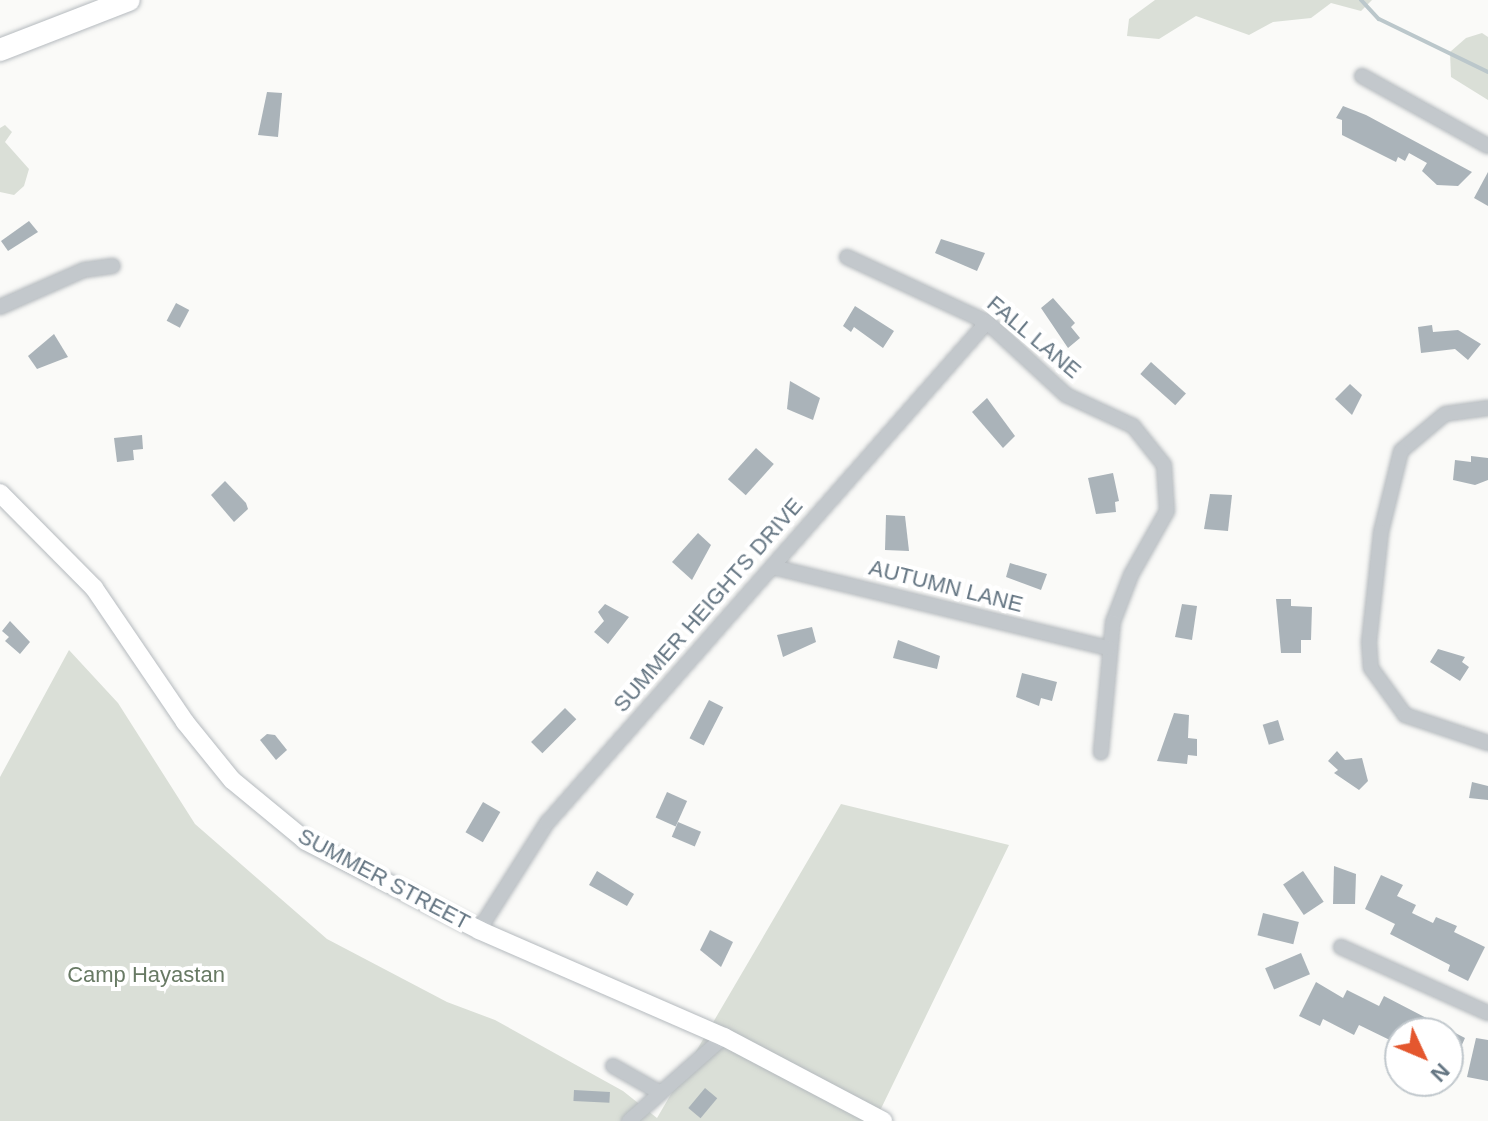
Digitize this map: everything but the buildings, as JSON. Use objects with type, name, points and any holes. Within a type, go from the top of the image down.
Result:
[{"type":"highway","points":[[0,50],[129,0]]},
{"type":"main road","name":"SUMMER STREET","points":[[0,493],[94,588],[232,780],[306,841],[479,930],[724,1037],[883,1121]]},
{"type":"street","points":[[1362,76],[1488,146]]},
{"type":"street","name":"FALL LANE","points":[[847,257],[987,322],[1066,395],[1133,426],[1164,465],[1167,511],[1121,596],[1108,648],[1101,752]]},
{"type":"street","points":[[0,307],[84,270],[113,266]]},
{"type":"street","name":"SUMMER HEIGHTS DRIVE","points":[[479,930],[547,823],[987,322]]},
{"type":"street","points":[[1488,408],[1445,414],[1401,451],[1381,532],[1369,642],[1371,668],[1405,715],[1488,743]]},
{"type":"street","name":"AUTUMN LANE","points":[[773,567],[1108,648]]},
{"type":"street","points":[[1341,947],[1488,1013]]},
{"type":"street","points":[[629,1121],[724,1037]]},
{"type":"street","points":[[613,1066],[659,1092]]},
{"type":"green space","points":[[1155,0],[1372,0],[1361,11],[1331,3],[1311,18],[1273,22],[1249,35],[1196,16],[1159,39],[1127,36],[1129,19]]},
{"type":"green space","points":[[1482,33],[1488,37],[1488,100],[1451,77],[1450,52],[1466,38]]},
{"type":"green space","points":[[5,125],[12,132],[5,142],[29,169],[24,186],[14,195],[0,192],[0,128]]},
{"type":"green space","name":"Camp Hayastan","points":[[69,650],[118,703],[195,824],[327,939],[447,1002],[495,1020],[623,1091],[657,1118],[841,804],[1009,845],[875,1121],[0,1121],[0,777]]},
{"type":"waterway","points":[[1361,0],[1379,19],[1488,72]]}]
